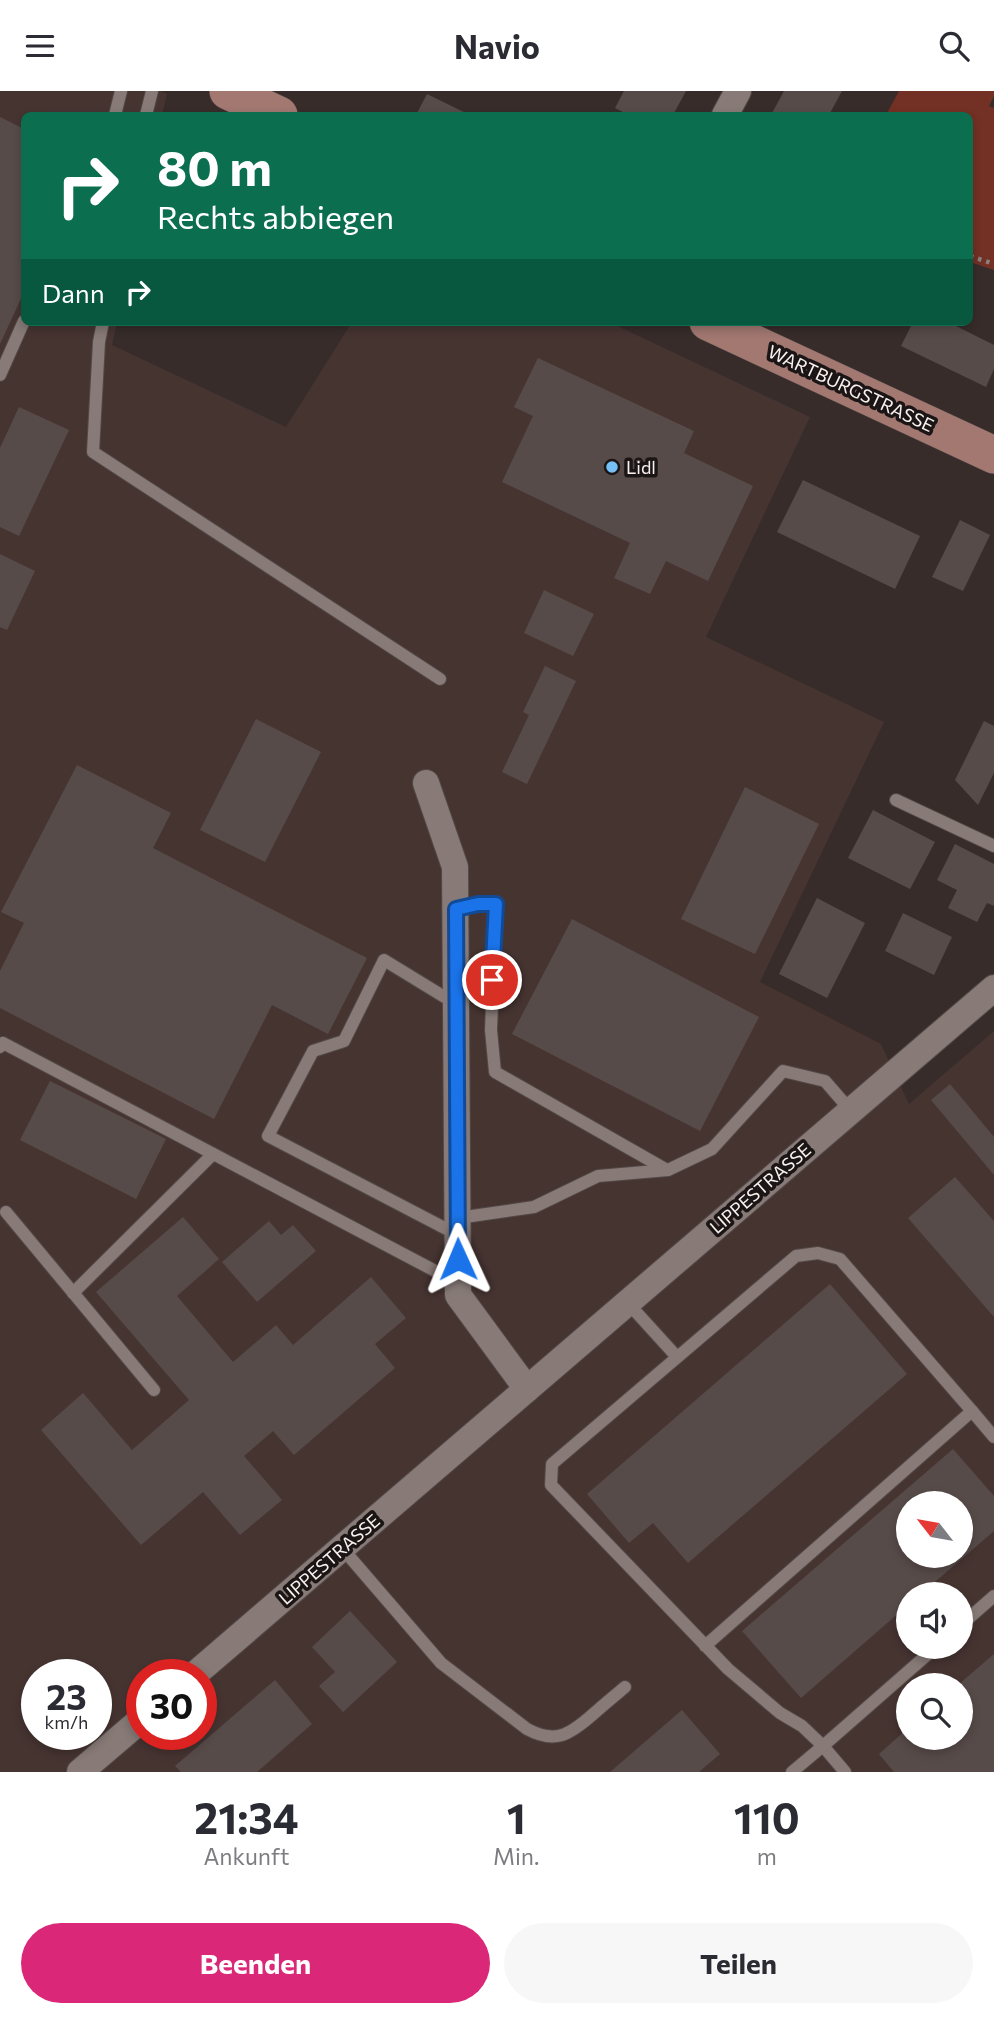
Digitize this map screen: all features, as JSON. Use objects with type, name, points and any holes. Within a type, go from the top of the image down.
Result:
[{"type":"main road","points":[[228,91],[273,112]]},
{"type":"main road","name":"WARTBURGSTRASSE","points":[[717,326],[994,455]]},
{"type":"street","points":[[727,112],[738,91]]},
{"type":"street","points":[[426,783],[455,867],[458,1295],[527,1389]]},
{"type":"street","name":"LIPPESTRASSE","points":[[213,1659],[994,988]]},
{"type":"street","points":[[80,1772],[126,1733]]},
{"type":"lane","points":[[116,112],[121,91]]},
{"type":"lane","points":[[147,112],[152,91]]},
{"type":"lane","points":[[0,375],[22,326]]},
{"type":"lane","points":[[102,326],[93,452],[440,679]]},
{"type":"lane","points":[[896,800],[994,846]]},
{"type":"lane","points":[[456,909],[478,904],[496,904],[491,1030],[495,1072],[668,1170]]},
{"type":"lane","points":[[456,1004],[384,960],[344,1041],[313,1051],[268,1136],[458,1227],[534,1207],[598,1176],[668,1170],[712,1149],[783,1071],[825,1081],[851,1111]]},
{"type":"lane","points":[[0,1047],[3,1043],[458,1283]]},
{"type":"lane","points":[[73,1293],[213,1154]]},
{"type":"lane","points":[[6,1212],[154,1390]]},
{"type":"lane","points":[[845,1772],[802,1726],[755,1693],[705,1646],[551,1485],[552,1464],[796,1256],[818,1253],[840,1259],[994,1437]]},
{"type":"lane","points":[[627,1303],[677,1357]]},
{"type":"lane","points":[[705,1646],[972,1411]]},
{"type":"lane","points":[[342,1548],[441,1663],[527,1730],[555,1737],[573,1732],[625,1687]]},
{"type":"lane","points":[[973,1614],[994,1596]]},
{"type":"lane","points":[[792,1772],[922,1659]]},
{"type":"path","points":[[973,257],[994,264]]},
{"type":"shaded area","points":[[0,91],[161,91],[167,94],[163,112],[21,112],[21,326],[116,326],[112,345],[286,427],[349,326],[617,326],[810,417],[706,637],[884,722],[760,982],[881,1044],[909,1104],[994,1031],[994,1772],[0,1772]]},
{"type":"shaded area","points":[[899,91],[994,91],[989,106],[994,108],[994,270],[973,263],[973,112],[888,112]]},
{"type":"building","points":[[624,91],[686,91],[675,112],[623,112],[615,108]]},
{"type":"building","points":[[784,91],[842,91],[831,112],[773,112]]},
{"type":"building","points":[[427,94],[464,112],[418,112]]},
{"type":"building","points":[[0,117],[21,128],[21,298],[0,344]]},
{"type":"building","points":[[911,326],[956,326],[994,345],[994,369],[986,387],[901,346]]},
{"type":"building","name":"Lidl","points":[[538,358],[694,431],[684,453],[753,486],[708,581],[666,561],[650,594],[614,578],[630,543],[502,482],[533,416],[514,407]]},
{"type":"building","points":[[19,407],[69,430],[19,536],[0,527],[0,448]]},
{"type":"building","points":[[803,480],[920,536],[895,589],[777,532]]},
{"type":"building","points":[[960,520],[990,535],[963,591],[932,577]]},
{"type":"building","points":[[0,554],[35,571],[7,630],[0,627]]},
{"type":"building","points":[[544,590],[594,614],[573,656],[524,633]]},
{"type":"building","points":[[545,666],[576,681],[527,784],[502,772],[529,715],[523,712]]},
{"type":"building","points":[[256,719],[321,752],[265,862],[200,830]]},
{"type":"building","points":[[984,721],[994,726],[994,773],[978,805],[955,780]]},
{"type":"building","points":[[77,765],[171,813],[153,848],[367,958],[328,1034],[272,1005],[214,1119],[0,1008],[0,971],[24,923],[1,912]]},
{"type":"building","points":[[745,787],[819,824],[755,954],[681,919]]},
{"type":"building","points":[[873,810],[935,842],[910,889],[848,858]]},
{"type":"building","points":[[955,844],[994,864],[994,906],[987,903],[977,922],[948,908],[957,890],[937,880]]},
{"type":"building","points":[[817,898],[865,923],[827,998],[779,974]]},
{"type":"building","points":[[903,913],[952,937],[934,975],[885,951]]},
{"type":"building","points":[[572,919],[759,1017],[700,1131],[512,1034]]},
{"type":"building","points":[[50,1081],[166,1139],[136,1199],[20,1140]]},
{"type":"building","points":[[950,1084],[994,1137],[994,1175],[931,1100]]},
{"type":"building","points":[[955,1177],[994,1221],[994,1317],[908,1218]]},
{"type":"building","points":[[183,1217],[219,1259],[177,1296],[233,1362],[276,1325],[293,1345],[371,1277],[406,1318],[375,1344],[395,1368],[294,1455],[273,1431],[244,1456],[282,1500],[240,1535],[203,1492],[141,1545],[41,1430],[83,1393],[132,1450],[189,1400],[96,1292]]},
{"type":"building","points":[[269,1221],[281,1235],[293,1225],[316,1251],[257,1302],[222,1262]]},
{"type":"building","points":[[830,1284],[907,1374],[688,1563],[653,1523],[629,1543],[587,1494]]},
{"type":"building","points":[[953,1449],[994,1496],[994,1531],[973,1549],[973,1491],[904,1491]]},
{"type":"building","points":[[896,1498],[896,1568],[951,1568],[935,1582],[896,1582],[896,1615],[801,1698],[742,1631]]},
{"type":"building","points":[[350,1611],[397,1662],[343,1712],[319,1686],[335,1672],[312,1647]]},
{"type":"building","points":[[994,1654],[994,1772],[894,1772],[879,1754],[896,1739],[896,1750],[973,1750],[972,1673]]},
{"type":"building","points":[[275,1680],[312,1724],[257,1772],[181,1772],[175,1766],[194,1750],[217,1750],[217,1730]]},
{"type":"building","points":[[682,1710],[720,1754],[699,1772],[610,1772]]},
{"type":"place","name":"Lidl","points":[[612,467]]},
{"type":"route","points":[[458,1259],[456,909],[478,904],[496,904],[492,980]]}]
